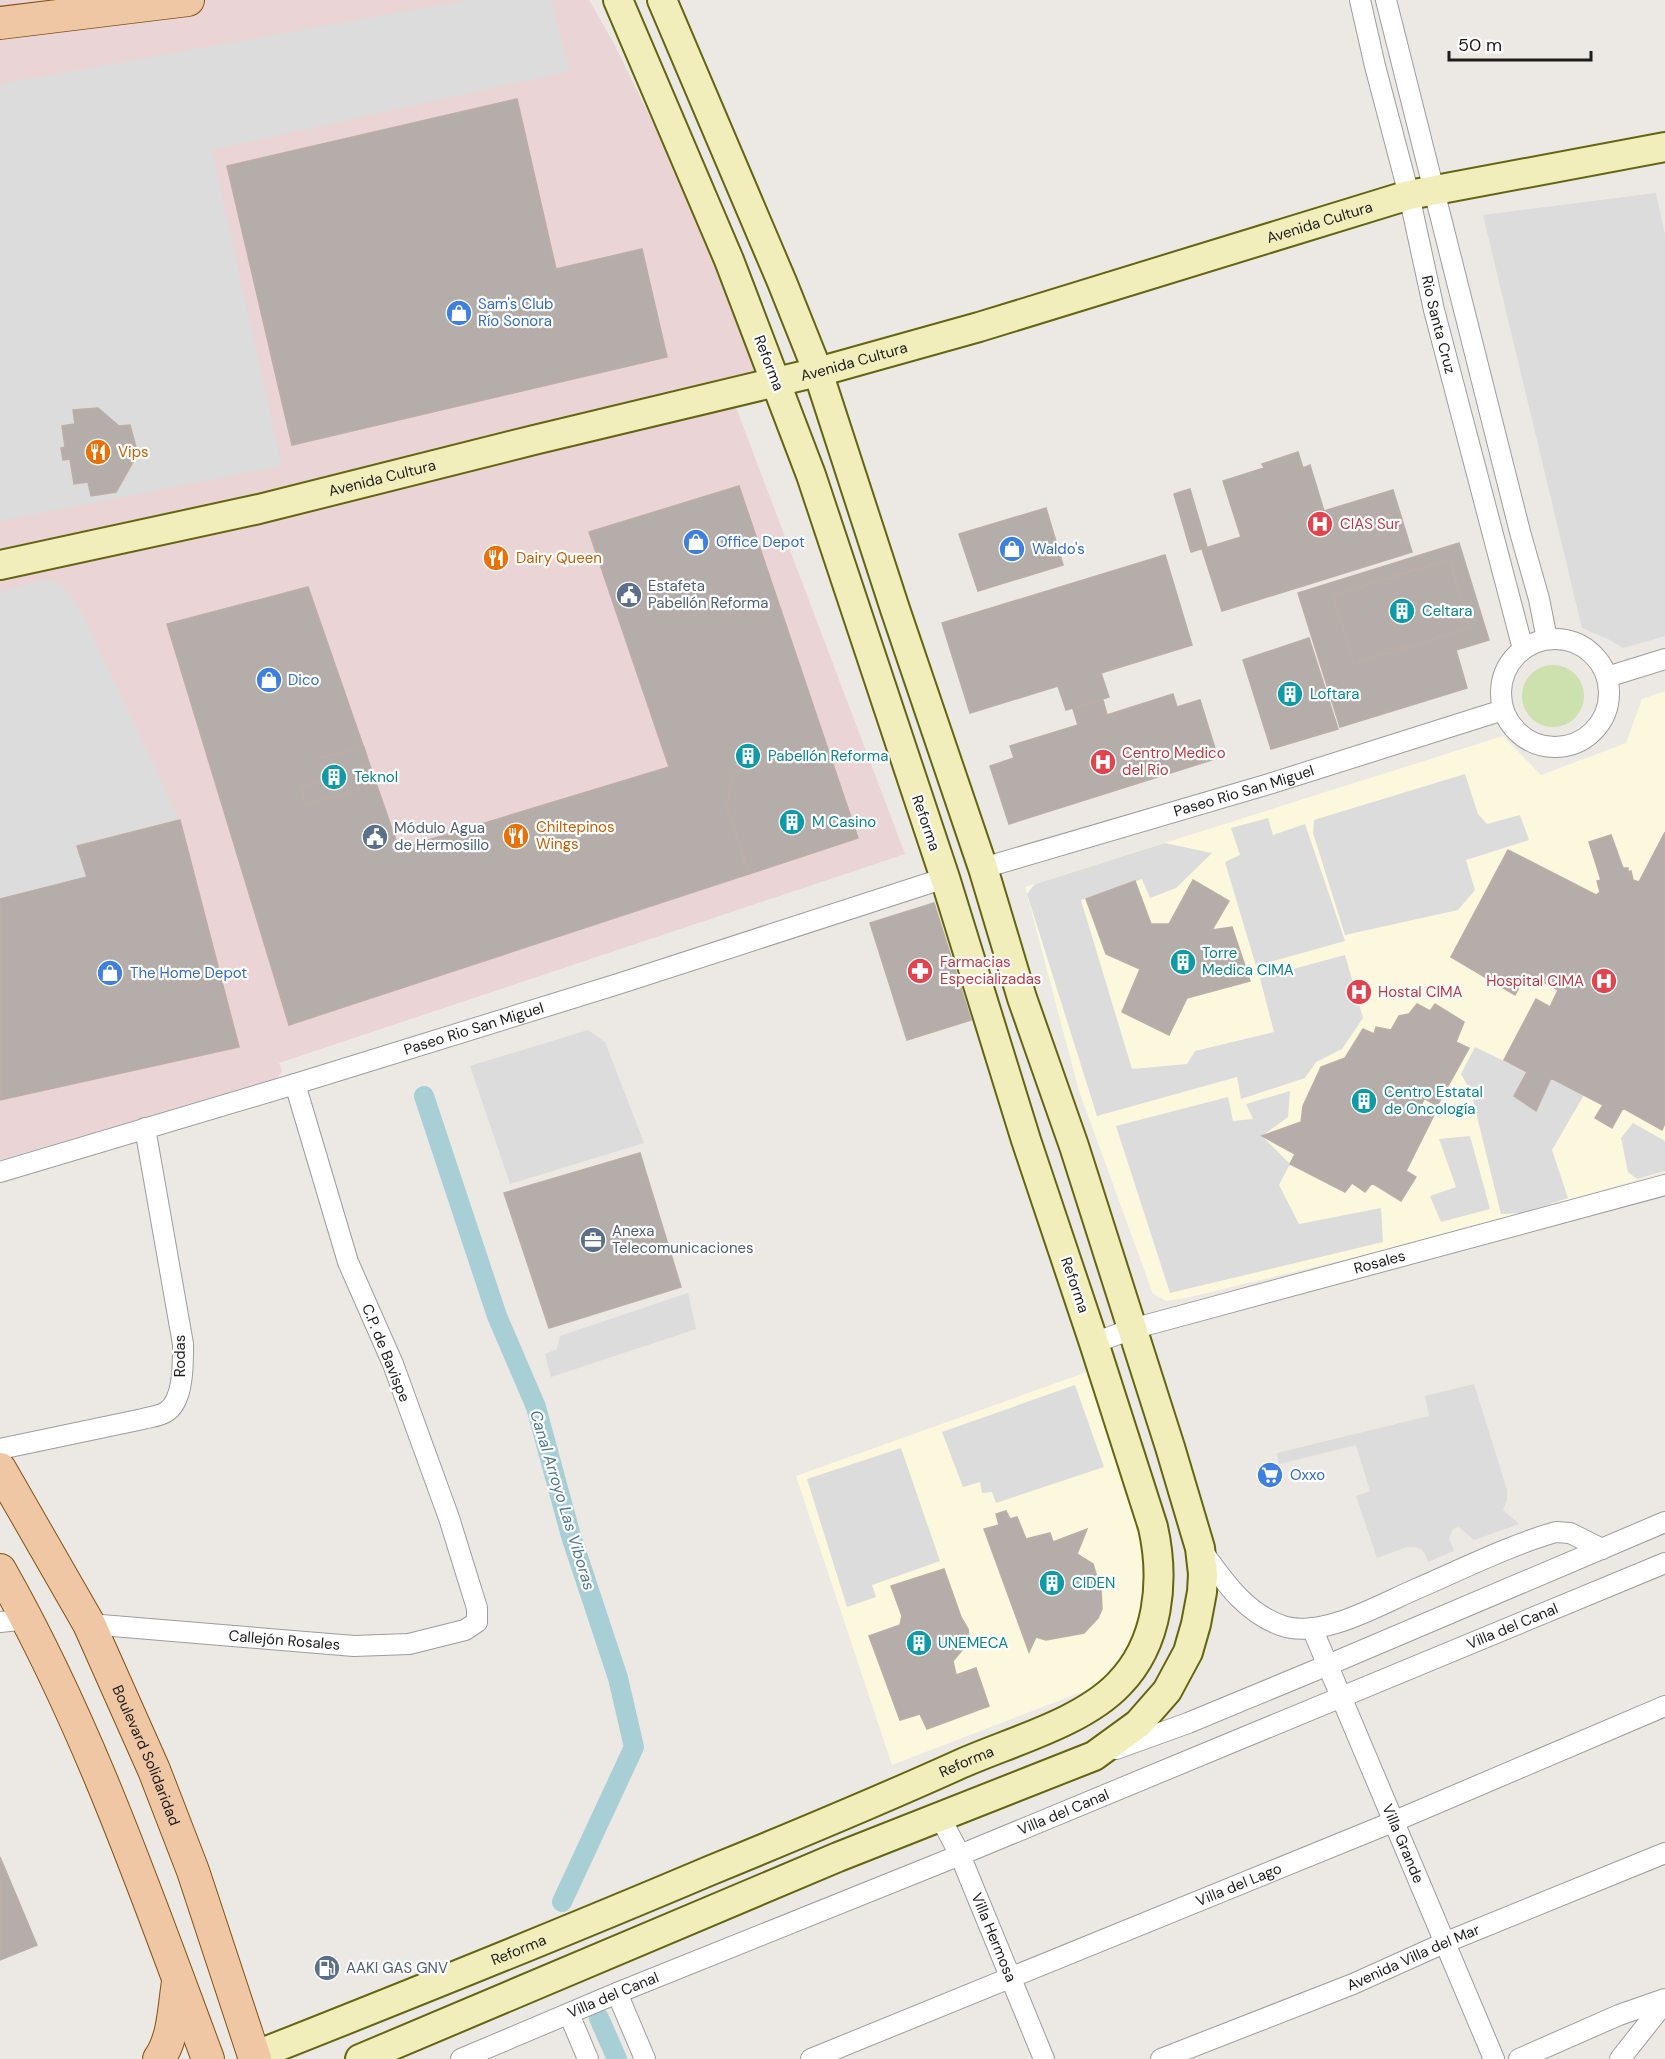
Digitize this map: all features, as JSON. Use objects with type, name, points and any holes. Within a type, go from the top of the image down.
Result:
[{"type":"main road","points":[[0,23],[188,0]]},
{"type":"main road","name":"Reforma","points":[[252,2058],[883,1800],[1082,1712],[1118,1685],[1133,1667],[1142,1653],[1152,1627],[1157,1602],[1158,1548],[1143,1493],[811,475],[729,260],[618,0]]},
{"type":"main road","points":[[360,2059],[838,1857],[1094,1756],[1138,1724],[1167,1691],[1184,1660],[1196,1624],[1202,1592],[1203,1574],[1200,1548],[1132,1329],[819,372],[662,0]]},
{"type":"main road","name":"Avenida Cultura","points":[[0,565],[259,509],[819,372],[979,327],[1422,192],[1665,147]]},
{"type":"main road","points":[[904,758],[925,774],[957,855],[963,859],[980,861]]},
{"type":"main road","points":[[948,890],[966,920],[997,997],[1002,1001],[1022,998]]},
{"type":"main road","name":"Boulevard Solidaridad","points":[[0,1469],[89,1624],[154,1770],[193,1871],[252,2058]]},
{"type":"main road","points":[[0,1570],[14,1620],[87,1745],[141,1875],[208,2059]]},
{"type":"main road","points":[[822,1824],[838,1857]]},
{"type":"main road","points":[[159,2059],[164,2052],[171,2028],[178,1978]]},
{"type":"street","name":"Rio Santa Cruz","points":[[1360,0],[1375,66],[1422,192],[1520,532],[1547,639]]},
{"type":"street","name":"Rio Santa Cruz","points":[[1386,0],[1422,192],[1434,310],[1524,649]]},
{"type":"street","points":[[1547,639],[1566,640],[1584,647],[1598,660],[1607,677],[1610,695],[1606,714],[1596,730],[1581,741],[1564,747],[1545,747],[1527,741],[1513,729],[1503,710],[1500,695],[1502,677],[1510,661],[1524,649],[1547,639]]},
{"type":"street","points":[[1607,677],[1665,659]]},
{"type":"street","name":"Paseo Rio San Miguel","points":[[980,861],[1269,784],[1503,710]]},
{"type":"street","name":"Paseo Rio San Miguel","points":[[0,1172],[618,984],[948,890]]},
{"type":"street","name":"C.P. de Bavispe","points":[[295,1084],[348,1262],[393,1364],[445,1507],[477,1608],[477,1622]]},
{"type":"street","name":"Rodas","points":[[0,1449],[143,1419],[165,1413],[173,1406],[183,1371],[183,1344],[145,1128]]},
{"type":"street","name":"Rosales","points":[[1094,1343],[1132,1329],[1665,1185]]},
{"type":"street","points":[[1094,1756],[1188,1723],[1665,1522]]},
{"type":"street","points":[[1200,1548],[1238,1598],[1257,1614],[1287,1627],[1312,1628],[1334,1624],[1556,1532],[1570,1533],[1602,1549]]},
{"type":"street","name":"Villa del Canal","points":[[461,2059],[617,1993],[960,1856],[1665,1563]]},
{"type":"street","name":"Callejón Rosales","points":[[89,1624],[354,1646],[409,1644],[465,1630],[477,1622]]},
{"type":"street","name":"Villa Grande","points":[[1312,1628],[1494,2059]]},
{"type":"street","name":"Villa del Lago","points":[[811,2059],[1395,1821],[1665,1706]]},
{"type":"street","name":"Villa Hermosa","points":[[940,1816],[960,1856],[1044,2059]]},
{"type":"street","name":"Avenida Villa del Mar","points":[[1161,2059],[1353,1984],[1444,1943],[1665,1854]]},
{"type":"street","points":[[617,1993],[645,2059]]},
{"type":"street","points":[[1519,2059],[1619,2015],[1665,2000]]},
{"type":"street","points":[[1620,2059],[1665,2000]]},
{"type":"street","points":[[569,2014],[588,2059]]},
{"type":"shaded area","points":[[0,0],[589,0],[613,42],[664,145],[761,381],[729,389],[905,854],[279,1063],[282,1071],[276,1080],[0,1160]]},
{"type":"shaded area","points":[[468,0],[551,0],[570,71],[212,150],[282,466],[0,521],[0,84]]},
{"type":"shaded area","points":[[1656,193],[1665,235],[1665,636],[1623,648],[1582,628],[1483,215]]},
{"type":"shaded area","points":[[47,579],[63,585],[81,610],[180,820],[77,845],[87,877],[0,899],[0,592]]},
{"type":"shaded area","name":"Hostal CIMA","points":[[1665,691],[1665,1172],[1446,1235],[1186,1298],[1166,1301],[1153,1294],[1079,1091],[1025,887],[1503,736],[1541,775],[1626,743],[1642,699]]},
{"type":"shaded area","points":[[1465,774],[1478,814],[1487,824],[1520,815],[1529,840],[1466,860],[1475,890],[1458,910],[1345,935],[1313,833],[1314,820]]},
{"type":"shaded area","points":[[1268,818],[1273,835],[1305,824],[1345,941],[1256,966],[1225,862],[1240,855],[1231,828]]},
{"type":"shaded area","points":[[1165,843],[1212,853],[1176,888],[1150,898],[1142,879],[1081,900],[1132,1069],[1187,1064],[1195,1051],[1274,1032],[1260,978],[1345,955],[1363,1018],[1342,1049],[1316,1062],[1305,1078],[1241,1099],[1237,1077],[1097,1116],[1027,894],[1035,884]]},
{"type":"shaded area","points":[[588,1030],[605,1042],[644,1143],[510,1184],[470,1066]]},
{"type":"shaded area","points":[[1475,1047],[1527,1072],[1514,1096],[1536,1111],[1551,1078],[1584,1095],[1552,1150],[1568,1198],[1523,1213],[1501,1214],[1471,1092],[1461,1074]]},
{"type":"shaded area","points":[[1290,1091],[1288,1117],[1262,1136],[1290,1164],[1279,1185],[1299,1224],[1381,1208],[1383,1242],[1170,1293],[1116,1126],[1228,1097],[1233,1121],[1253,1119],[1246,1104]]},
{"type":"shaded area","points":[[1633,1123],[1665,1141],[1665,1171],[1637,1179],[1628,1172],[1621,1138]]},
{"type":"shaded area","points":[[1470,1136],[1490,1209],[1441,1222],[1430,1196],[1456,1187],[1439,1139]]},
{"type":"shaded area","points":[[688,1293],[696,1329],[551,1377],[545,1354],[557,1349],[560,1336]]},
{"type":"shaded area","points":[[1087,1372],[1151,1562],[1152,1600],[1113,1680],[892,1765],[796,1476]]},
{"type":"shaded area","points":[[1474,1384],[1507,1490],[1507,1500],[1503,1510],[1519,1524],[1474,1540],[1459,1527],[1453,1529],[1449,1538],[1454,1551],[1428,1562],[1421,1549],[1415,1547],[1407,1547],[1377,1558],[1356,1496],[1370,1491],[1356,1445],[1279,1464],[1277,1453],[1429,1416],[1425,1396]]},
{"type":"shaded area","points":[[1075,1385],[1104,1467],[996,1503],[992,1492],[982,1493],[980,1482],[963,1487],[942,1432]]},
{"type":"shaded area","points":[[901,1448],[940,1561],[872,1585],[876,1597],[847,1607],[807,1479]]},
{"type":"green space","points":[[1547,665],[1559,665],[1575,674],[1582,684],[1584,696],[1582,708],[1575,718],[1559,727],[1547,727],[1536,722],[1527,713],[1522,702],[1522,690],[1527,679],[1536,670]]},
{"type":"building","name":"Sam's Club Río Sonora","points":[[517,99],[556,269],[642,249],[667,357],[292,445],[227,166]]},
{"type":"building","name":"Vips","points":[[98,408],[119,426],[130,425],[137,451],[132,452],[133,462],[116,492],[91,496],[88,482],[74,484],[70,459],[63,460],[61,448],[65,447],[62,426],[75,424],[73,410]]},
{"type":"building","name":"CIAS Sur","points":[[1298,452],[1303,468],[1310,465],[1324,511],[1393,490],[1412,552],[1222,611],[1202,549],[1241,537],[1223,481],[1264,468],[1262,464]]},
{"type":"building","name":"Pabellón Reforma","points":[[739,486],[858,838],[289,1025],[167,624],[308,587],[399,849],[669,767],[589,532]]},
{"type":"building","points":[[1190,489],[1207,547],[1191,552],[1174,494]]},
{"type":"building","name":"Waldo's","points":[[1046,508],[1063,565],[978,591],[959,534]]},
{"type":"building","points":[[1459,543],[1489,640],[1456,650],[1467,688],[1340,727],[1298,593]]},
{"type":"building","points":[[1165,555],[1192,645],[1101,673],[1109,697],[1066,710],[1058,686],[970,713],[942,623]]},
{"type":"building","name":"Celtara","points":[[1449,559],[1471,627],[1354,664],[1333,596]]},
{"type":"building","name":"Loftara","points":[[1309,638],[1338,729],[1271,749],[1243,660]]},
{"type":"building","name":"Centro Medico del Rio","points":[[1173,694],[1177,707],[1200,700],[1218,758],[1009,824],[990,766],[1014,758],[1010,746],[1078,725],[1073,709],[1103,700],[1107,715]]},
{"type":"building","name":"M Casino","points":[[826,744],[858,838],[749,874],[726,806],[733,774]]},
{"type":"building","name":"Teknol","points":[[364,747],[370,766],[343,773],[348,793],[305,805],[301,786],[325,780],[319,758]]},
{"type":"building","name":"The Home Depot","points":[[180,820],[239,1047],[0,1100],[0,899],[87,877],[77,846]]},
{"type":"building","name":"Hospital CIMA","points":[[1665,832],[1665,1123],[1662,1130],[1623,1108],[1612,1128],[1595,1118],[1603,1105],[1551,1078],[1536,1111],[1514,1096],[1527,1072],[1504,1060],[1536,999],[1550,1007],[1558,990],[1527,973],[1515,995],[1451,957],[1508,850],[1596,895],[1600,892],[1597,881],[1601,880],[1589,842],[1611,835],[1623,868],[1628,868],[1633,880],[1639,882]]},
{"type":"building","name":"Torre Medica CIMA","points":[[1193,880],[1229,901],[1212,930],[1232,927],[1250,981],[1187,998],[1169,1035],[1122,1012],[1140,969],[1106,954],[1086,899],[1135,881],[1151,924],[1169,924]]},
{"type":"building","name":"Farmacias Especializadas","points":[[934,903],[971,1020],[907,1040],[870,923]]},
{"type":"building","name":"Centro Estatal de Oncología","points":[[1417,1004],[1430,1011],[1435,1004],[1464,1022],[1456,1042],[1469,1048],[1437,1106],[1424,1098],[1422,1104],[1435,1113],[1406,1171],[1416,1177],[1401,1201],[1372,1183],[1365,1192],[1352,1183],[1345,1192],[1290,1164],[1295,1154],[1262,1136],[1301,1122],[1303,1106],[1321,1067],[1345,1058],[1363,1029],[1374,1034],[1376,1027],[1391,1030],[1399,1016],[1409,1014]]},
{"type":"building","name":"Anexa Telecomunicaciones","points":[[640,1153],[681,1287],[549,1328],[504,1193]]},
{"type":"building","name":"CIDEN","points":[[1006,1511],[1010,1519],[1017,1517],[1026,1539],[1050,1533],[1053,1542],[1087,1529],[1077,1554],[1093,1564],[1101,1590],[1102,1609],[1098,1618],[1084,1633],[1046,1640],[1036,1637],[1029,1652],[984,1529],[999,1525],[996,1514]]},
{"type":"building","name":"UNEMECA","points":[[944,1569],[961,1617],[968,1629],[969,1637],[953,1661],[956,1675],[976,1668],[989,1706],[927,1729],[920,1714],[900,1720],[869,1636],[900,1625],[902,1616],[891,1586]]},
{"type":"building","points":[[0,1857],[37,1945],[0,1960]]},
{"type":"waterway","name":"Canal Arroyo Las Viboras","points":[[424,1096],[497,1316],[536,1407],[571,1536],[618,1678],[634,1747],[562,1902]]},
{"type":"waterway","name":"Canal Arroyo Las Viboras","points":[[599,2018],[617,2059]]},
{"type":"place","name":"Sam's Club Río Sonora","points":[[459,313]]},
{"type":"place","name":"Vips","points":[[98,452]]},
{"type":"place","name":"CIAS Sur","points":[[1320,524]]},
{"type":"place","name":"Office Depot","points":[[696,542]]},
{"type":"place","name":"Waldo's","points":[[1012,549]]},
{"type":"place","name":"Dairy Queen","points":[[496,558]]},
{"type":"place","name":"Estafeta Pabellón Reforma","points":[[629,595]]},
{"type":"place","name":"Celtara","points":[[1402,611]]},
{"type":"place","name":"Dico","points":[[269,680]]},
{"type":"place","name":"Loftara","points":[[1290,694]]},
{"type":"place","name":"Pabellón Reforma","points":[[748,756]]},
{"type":"place","name":"Centro Medico del Rio","points":[[1103,762]]},
{"type":"place","name":"Teknol","points":[[334,777]]},
{"type":"place","name":"M Casino","points":[[792,822]]},
{"type":"place","name":"Chiltepinos Wings","points":[[516,836]]},
{"type":"place","name":"Módulo Agua de Hermosillo","points":[[375,837]]},
{"type":"place","name":"Torre Medica CIMA","points":[[1183,962]]},
{"type":"place","name":"Farmacias Especializadas","points":[[920,971]]},
{"type":"place","name":"The Home Depot","points":[[110,973]]},
{"type":"place","name":"Hospital CIMA","points":[[1604,981]]},
{"type":"place","name":"Hostal CIMA","points":[[1359,992]]},
{"type":"place","name":"Centro Estatal de Oncología","points":[[1364,1101]]},
{"type":"place","name":"Anexa Telecomunicaciones","points":[[593,1240]]},
{"type":"place","name":"Oxxo","points":[[1270,1475]]},
{"type":"place","name":"CIDEN","points":[[1052,1583]]},
{"type":"place","name":"UNEMECA","points":[[919,1643]]},
{"type":"place","name":"AAKI GAS GNV","points":[[327,1968]]}]
